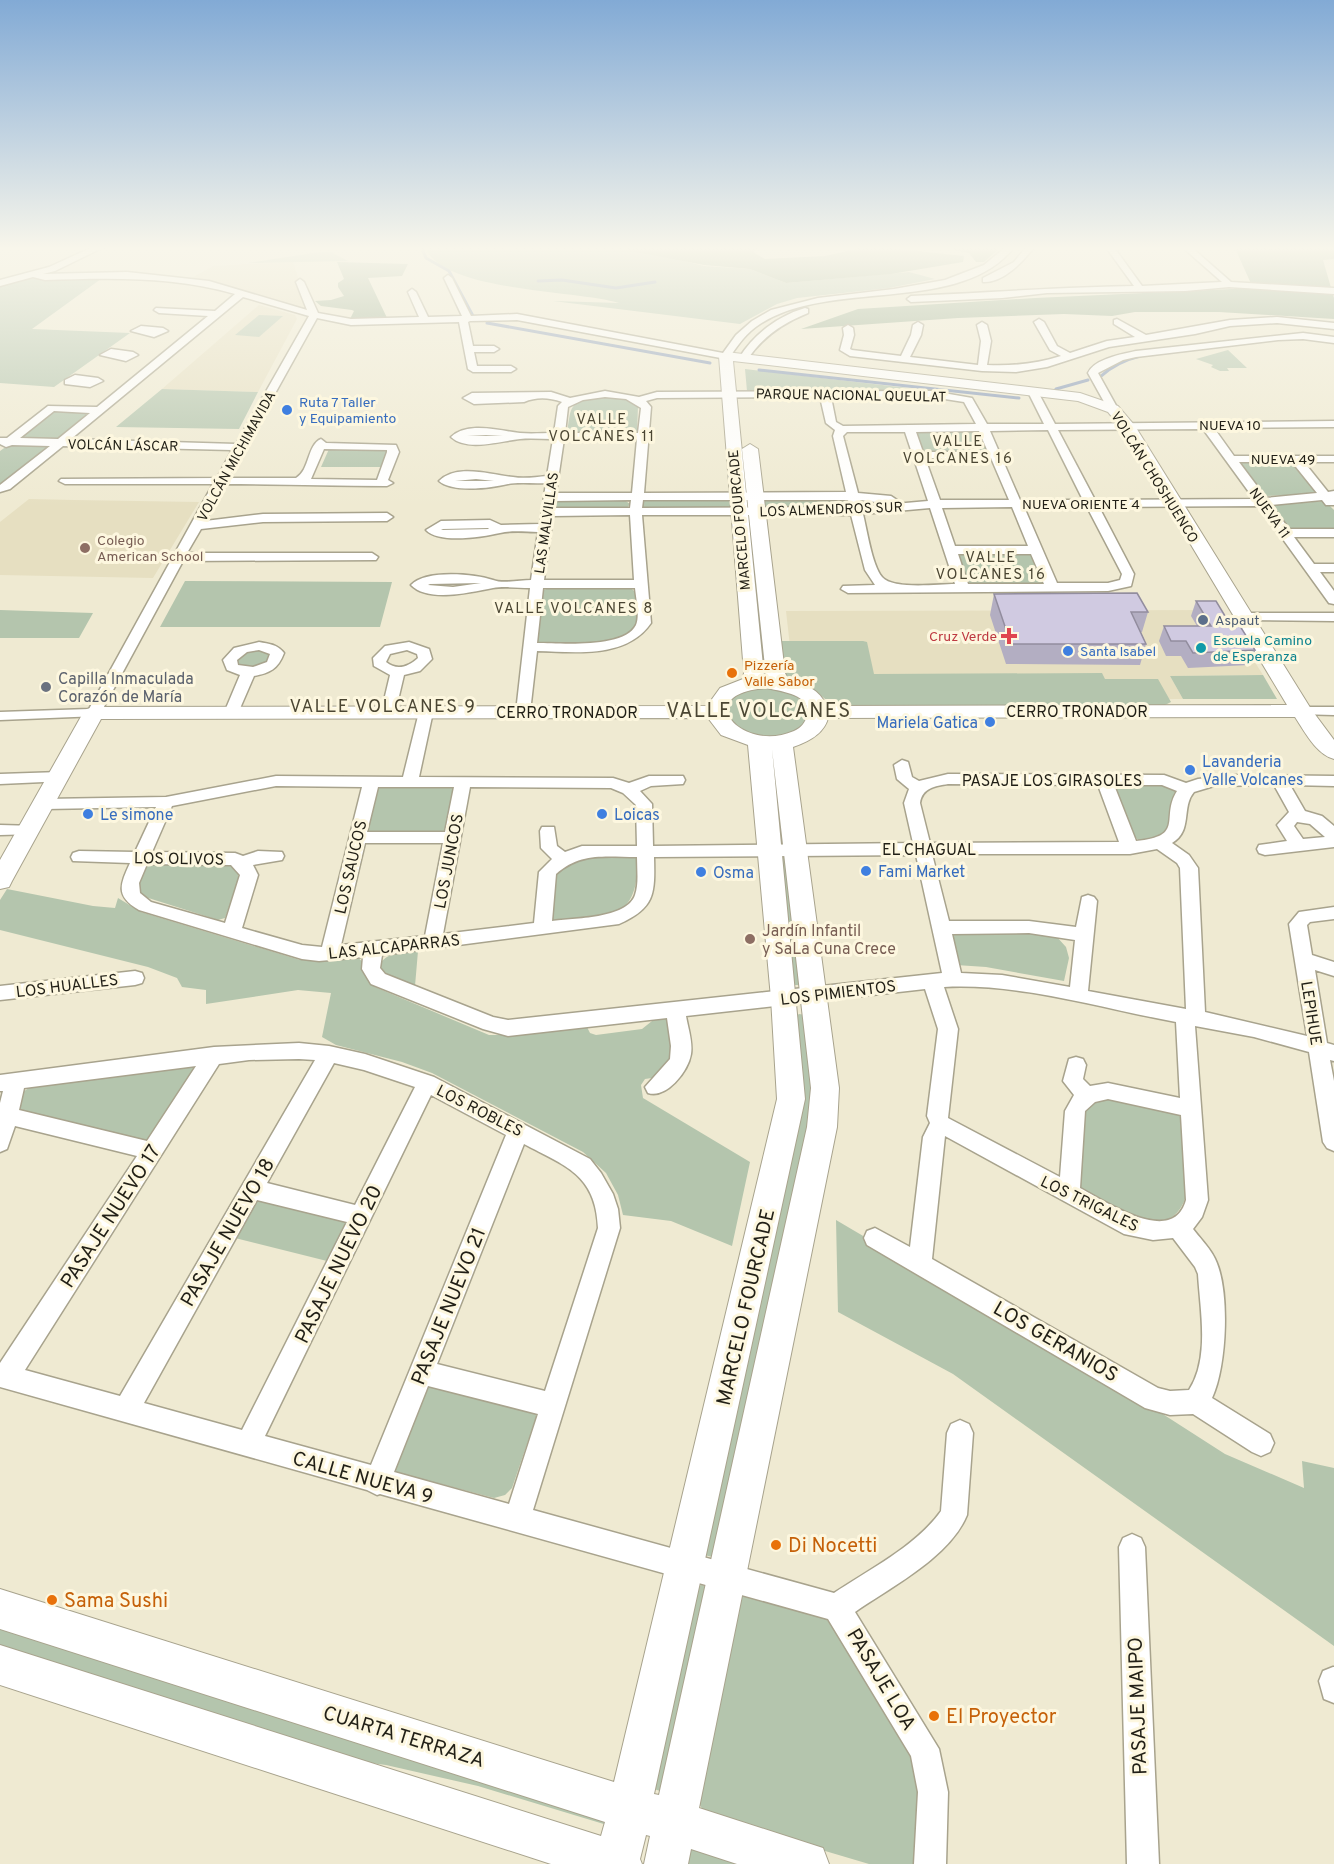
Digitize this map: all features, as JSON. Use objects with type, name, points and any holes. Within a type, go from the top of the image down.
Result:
[{"type":"street","points":[[176,333],[191,334]]},
{"type":"street","name":"VOLCÁN MICHIMAVIDA","points":[[0,881],[60,777],[220,482],[304,333]]},
{"type":"street","points":[[467,333],[473,369],[511,369]]},
{"type":"street","name":"VOLCÁN CHOSHUENCO","points":[[602,333],[726,356],[1080,397],[1113,409],[1127,426],[1301,711],[1321,739],[1334,752]]},
{"type":"street","points":[[744,358],[750,347],[768,333]]},
{"type":"street","points":[[848,333],[846,351],[982,368],[1029,368],[1044,366],[1107,344],[1175,333]]},
{"type":"street","points":[[904,359],[916,333]]},
{"type":"street","points":[[982,368],[986,341],[984,333]]},
{"type":"street","points":[[1045,333],[1053,348],[1069,356]]},
{"type":"street","points":[[1136,333],[1144,338]]},
{"type":"street","points":[[3,488],[60,444],[191,334]]},
{"type":"street","points":[[726,356],[742,334],[761,338]]},
{"type":"street","points":[[1113,409],[1093,373],[1094,370],[1120,358],[1278,337],[1303,336],[1334,340]]},
{"type":"street","points":[[469,349],[494,349]]},
{"type":"street","points":[[132,356],[163,358]]},
{"type":"street","name":"MARCELO FOURCADE","points":[[726,356],[736,394],[756,504],[775,673],[779,683]]},
{"type":"street","name":"MARCELO FOURCADE","points":[[744,358],[736,394],[738,504],[752,683]]},
{"type":"street","points":[[921,379],[924,362]]},
{"type":"street","points":[[921,379],[937,363]]},
{"type":"street","points":[[97,382],[130,385]]},
{"type":"street","points":[[848,589],[1108,587],[1126,583],[1128,574],[1033,392]]},
{"type":"street","points":[[524,396],[551,395],[566,403],[580,397],[604,394],[625,396],[642,404],[644,436],[636,512],[644,623],[633,637],[618,643],[600,646],[531,647]]},
{"type":"street","points":[[825,394],[831,423],[842,430],[838,436],[873,577],[882,584],[894,587]]},
{"type":"street","name":"PARQUE NACIONAL QUEULAT","points":[[642,404],[657,395],[932,394],[961,397],[971,402],[983,427],[1052,587]]},
{"type":"street","name":"LAS MALVILLAS","points":[[523,712],[549,497],[558,436],[566,403]]},
{"type":"street","points":[[4,443],[52,408],[99,410]]},
{"type":"street","points":[[1330,424],[1334,434]]},
{"type":"street","name":"NUEVA 10","points":[[842,430],[909,427],[1330,424]]},
{"type":"street","name":"NUEVA 11","points":[[1207,426],[1334,600]]},
{"type":"street","points":[[909,427],[963,588]]},
{"type":"street","points":[[516,436],[644,436]]},
{"type":"street","name":"VOLCÁN LÁSCAR","points":[[4,443],[240,447]]},
{"type":"street","points":[[65,481],[302,480],[315,483],[384,483],[394,450],[384,446],[320,444],[307,476],[302,480]]},
{"type":"street","points":[[918,455],[994,455]]},
{"type":"street","name":"NUEVA 49","points":[[1231,459],[1334,459]]},
{"type":"street","points":[[1295,459],[1330,495],[1334,507]]},
{"type":"street","points":[[508,480],[552,479]]},
{"type":"street","name":"NUEVA ORIENTE 4","points":[[935,504],[1263,502],[1330,495]]},
{"type":"street","points":[[756,504],[852,496],[935,504]]},
{"type":"street","points":[[549,497],[639,497],[738,504]]},
{"type":"street","name":"LOS ALMENDROS SUR","points":[[548,512],[636,512],[738,504],[855,511],[935,504]]},
{"type":"street","points":[[198,525],[225,524],[263,518],[387,518]]},
{"type":"street","points":[[500,529],[545,528]]},
{"type":"street","points":[[1285,533],[1334,533]]},
{"type":"street","points":[[950,550],[1036,550]]},
{"type":"street","points":[[180,557],[372,557]]},
{"type":"street","points":[[1311,568],[1334,568]]},
{"type":"street","points":[[489,584],[640,584]]},
{"type":"street","points":[[1243,617],[1334,617]]},
{"type":"street","points":[[231,713],[248,672]]},
{"type":"street","points":[[388,712],[398,672]]},
{"type":"street","points":[[752,683],[779,683],[807,693],[818,705],[820,719],[812,731],[794,740],[770,743],[729,731],[718,718],[716,712],[720,699],[726,693],[752,683]]},
{"type":"street","name":"CERRO TRONADOR","points":[[820,712],[1334,711]]},
{"type":"street","points":[[410,781],[426,712]]},
{"type":"street","name":"CERRO TRONADOR","points":[[94,713],[716,712]]},
{"type":"street","points":[[0,716],[94,713]]},
{"type":"street","name":"MARCELO FOURCADE","points":[[666,1864],[822,1127],[825,1088],[798,996],[770,743]]},
{"type":"street","points":[[902,765],[905,779],[918,789],[913,794],[912,803],[953,980]]},
{"type":"street","points":[[0,779],[60,777]]},
{"type":"street","name":"PASAJE LOS GIRASOLES","points":[[918,789],[929,783],[948,779],[1169,780],[1186,789]]},
{"type":"street","points":[[45,804],[166,802],[276,781],[603,782],[629,789],[649,781],[677,780]]},
{"type":"street","points":[[1104,780],[1130,848]]},
{"type":"street","name":"LOS JUNCOS","points":[[432,941],[463,781]]},
{"type":"street","points":[[1280,781],[1299,816]]},
{"type":"street","points":[[1261,1443],[1196,1402],[1206,1390],[1212,1365],[1209,1274],[1205,1262],[1178,1227],[1187,1221],[1196,1206],[1190,1108],[1189,868],[1183,859],[1160,843],[1178,828],[1181,797],[1186,789],[1210,782],[1334,781]]},
{"type":"street","name":"LOS SAUCOS","points":[[330,953],[370,782]]},
{"type":"street","name":"LAS ALCAPARRAS","points":[[166,802],[129,888],[133,898],[138,902],[302,952],[330,953],[613,920],[631,912],[639,906],[645,891],[645,850],[644,804],[629,789]]},
{"type":"street","points":[[1265,849],[1298,845],[1334,839],[1321,822],[1299,816],[1288,819],[1285,825],[1298,845]]},
{"type":"street","points":[[0,830],[30,830]]},
{"type":"street","points":[[542,929],[548,872],[563,858],[549,848],[548,831]]},
{"type":"street","points":[[356,837],[452,838]]},
{"type":"street","name":"EL CHAGUAL","points":[[563,858],[589,851],[1130,848],[1160,843]]},
{"type":"street","points":[[242,863],[258,856],[276,856]]},
{"type":"street","name":"LOS OLIVOS","points":[[79,857],[229,858],[242,863],[249,876],[232,931]]},
{"type":"street","points":[[1078,996],[1088,901]]},
{"type":"street","name":"LEPIHUE","points":[[1334,913],[1305,916],[1298,924],[1326,1050],[1334,1140]]},
{"type":"street","points":[[940,928],[1029,927],[1084,935]]},
{"type":"street","name":"LOS PIMIENTOS","points":[[373,949],[371,969],[378,979],[500,1027],[523,1028],[932,981],[989,981],[1287,1037],[1326,1050]]},
{"type":"street","points":[[1304,959],[1334,969]]},
{"type":"street","name":"LOS HUALLES","points":[[0,993],[135,978]]},
{"type":"street","points":[[920,1262],[933,1137],[940,1124],[937,1116],[948,1029],[932,981]]},
{"type":"street","name":"MARCELO FOURCADE","points":[[618,1864],[791,1099],[798,996]]},
{"type":"street","points":[[655,1087],[675,1069],[682,1055],[675,1010]]},
{"type":"street","name":"LOS ROBLES","points":[[8,1082],[214,1055],[276,1051],[329,1054],[365,1062],[428,1083],[582,1165],[601,1188],[608,1207],[607,1241],[552,1405],[518,1520]]},
{"type":"street","name":"PASAJE NUEVO 18","points":[[126,1410],[329,1054]]},
{"type":"street","name":"PASAJE NUEVO 17","points":[[4,1376],[214,1055]]},
{"type":"street","points":[[1076,1065],[1073,1081],[1086,1096]]},
{"type":"street","points":[[0,1143],[7,1116],[8,1082]]},
{"type":"street","name":"PASAJE NUEVO 20","points":[[248,1445],[428,1083]]},
{"type":"street","points":[[1069,1195],[1075,1111],[1078,1103],[1086,1096],[1108,1091],[1190,1108]]},
{"type":"street","points":[[7,1116],[152,1151]]},
{"type":"street","name":"LOS TRIGALES","points":[[940,1124],[1132,1227],[1158,1231],[1178,1227]]},
{"type":"street","name":"PASAJE NUEVO 21","points":[[376,1482],[519,1130]]},
{"type":"street","points":[[252,1189],[362,1216]]},
{"type":"street","name":"LOS GERANIOS","points":[[875,1238],[1154,1398],[1170,1403],[1196,1402]]},
{"type":"street","points":[[737,1340],[774,1349]]},
{"type":"street","points":[[421,1372],[552,1405]]},
{"type":"street","name":"CALLE NUEVA 9","points":[[4,1376],[376,1482],[727,1576]]},
{"type":"street","points":[[727,1576],[837,1608],[927,1544],[950,1523],[954,1515],[960,1433]]},
{"type":"street","name":"PASAJE MAIPO","points":[[1132,1548],[1143,1864]]},
{"type":"street","name":"PASAJE LOA","points":[[837,1608],[907,1720],[928,1759],[934,1793],[930,1864]]},
{"type":"street","name":"CUARTA TERRAZA","points":[[0,1609],[807,1864]]},
{"type":"street","points":[[0,1665],[618,1864]]},
{"type":"shaded area","points":[[227,333],[290,333],[258,392],[162,389]]},
{"type":"shaded area","name":"Colegio American School","points":[[29,499],[199,502],[153,578],[0,575],[0,522]]},
{"type":"shaded area","points":[[1222,610],[1263,675],[1170,676],[1183,699],[838,700],[793,673],[786,611]]},
{"type":"green space","points":[[0,333],[130,333],[54,387],[0,383]]},
{"type":"green space","points":[[237,333],[264,333],[259,337],[235,335]]},
{"type":"green space","points":[[1228,350],[1247,368],[1227,368],[1229,371],[1220,371],[1211,367],[1213,365],[1196,359]]},
{"type":"green space","points":[[745,369],[931,392],[752,393],[747,391]]},
{"type":"green space","points":[[162,389],[258,392],[239,429],[116,427]]},
{"type":"green space","points":[[599,397],[629,400],[638,406],[637,434],[567,434],[573,406]]},
{"type":"green space","points":[[51,410],[89,412],[57,439],[19,438]]},
{"type":"green space","points":[[913,429],[980,429],[990,452],[921,454]]},
{"type":"green space","points":[[14,444],[51,447],[0,488],[0,451]]},
{"type":"green space","points":[[329,449],[391,449],[385,467],[321,467]]},
{"type":"green space","points":[[1286,461],[1295,464],[1317,491],[1311,494],[1266,496],[1262,494],[1240,462]]},
{"type":"green space","points":[[623,499],[630,504],[626,509],[559,509],[554,504],[557,500]]},
{"type":"green space","points":[[650,499],[729,499],[732,501],[731,509],[641,507],[642,502]]},
{"type":"green space","points":[[764,499],[843,499],[847,500],[849,506],[847,508],[765,509]]},
{"type":"green space","points":[[1325,501],[1334,510],[1334,531],[1287,529],[1273,508],[1277,505]]},
{"type":"green space","points":[[954,552],[1033,552],[1047,584],[965,584]]},
{"type":"green space","points":[[185,581],[392,582],[380,627],[160,627]]},
{"type":"green space","points":[[549,588],[632,589],[636,593],[637,626],[623,638],[597,644],[539,643],[536,641],[541,591]]},
{"type":"green space","points":[[0,610],[93,613],[79,638],[0,638]]},
{"type":"green space","points":[[779,641],[867,642],[874,674],[1102,673],[1105,679],[1158,679],[1171,702],[1163,706],[834,706],[810,687],[785,678]]},
{"type":"green space","points":[[253,649],[270,652],[271,660],[255,668],[237,665],[236,657]]},
{"type":"green space","points":[[1263,675],[1277,699],[1183,699],[1170,676]]},
{"type":"green space","points":[[766,687],[792,693],[808,706],[810,717],[796,732],[780,736],[761,736],[743,731],[728,717],[728,708],[734,697]]},
{"type":"green space","points":[[1167,782],[1177,788],[1171,824],[1158,837],[1143,841],[1137,839],[1128,826],[1112,783]]},
{"type":"green space","points":[[450,785],[455,789],[447,830],[441,833],[371,833],[365,829],[376,789],[382,786]]},
{"type":"green space","points":[[637,856],[637,878],[633,893],[626,905],[617,912],[573,920],[554,921],[549,917],[552,877],[578,857]]},
{"type":"green space","points":[[781,858],[787,858],[801,985],[794,985]]},
{"type":"green space","points":[[148,862],[223,862],[234,866],[238,871],[238,882],[225,918],[218,920],[142,896],[138,887]]},
{"type":"green space","points":[[7,889],[93,906],[115,908],[118,898],[141,912],[300,960],[357,957],[363,963],[375,987],[489,1035],[514,1035],[587,1027],[590,1033],[596,1035],[642,1029],[657,1017],[666,1018],[673,1024],[677,1054],[665,1076],[645,1079],[641,1085],[643,1098],[750,1162],[732,1246],[671,1221],[623,1215],[618,1195],[606,1173],[583,1152],[432,1073],[402,1062],[336,1045],[322,1037],[331,993],[298,990],[206,1004],[206,990],[182,987],[177,978],[148,967],[0,930],[0,900]]},
{"type":"green space","points":[[948,931],[1040,931],[1056,936],[1066,947],[1069,958],[1064,981],[986,967],[956,965]]},
{"type":"green space","points":[[418,951],[415,986],[390,976],[380,965],[391,955]]},
{"type":"green space","points":[[799,1014],[806,1015],[816,1095],[717,1558],[704,1555],[804,1098],[795,1017]]},
{"type":"green space","points":[[196,1066],[149,1146],[16,1113],[21,1093],[34,1085]]},
{"type":"green space","points":[[1099,1096],[1177,1111],[1180,1116],[1186,1196],[1178,1212],[1167,1220],[1153,1222],[1123,1214],[1081,1191],[1077,1181],[1083,1106]]},
{"type":"green space","points":[[256,1193],[353,1218],[331,1262],[231,1237]]},
{"type":"green space","points":[[836,1220],[1130,1393],[1225,1454],[1304,1488],[1302,1461],[1334,1468],[1334,1646],[953,1374],[838,1312]]},
{"type":"green space","points":[[425,1383],[540,1406],[512,1488],[505,1495],[494,1498],[388,1470]]},
{"type":"green space","points":[[697,1586],[706,1587],[663,1792],[654,1789]]},
{"type":"green space","points":[[737,1594],[824,1615],[904,1735],[920,1775],[918,1864],[869,1864],[717,1819],[702,1808],[696,1797]]},
{"type":"green space","points":[[0,1628],[608,1819],[607,1825],[478,1786],[386,1765],[355,1761],[0,1649]]},
{"type":"green space","points":[[689,1845],[747,1864],[683,1864]]},
{"type":"building","points":[[1137,593],[1148,612],[1131,612],[1146,644],[1011,644],[994,594]]},
{"type":"building","points":[[1196,601],[1216,601],[1231,626],[1240,626],[1255,650],[1193,653],[1186,641],[1171,641],[1164,626],[1211,626]]},
{"type":"waterway","points":[[543,333],[710,363]]},
{"type":"waterway","points":[[1100,377],[1113,367],[1142,356],[1222,346]]},
{"type":"waterway","points":[[759,370],[1019,398]]},
{"type":"waterway","points":[[1056,389],[1088,380]]},
{"type":"place","name":"Ruta 7 Taller y Equipamiento","points":[[287,410]]},
{"type":"place","name":"Colegio American School","points":[[85,548]]},
{"type":"place","name":"Aspaut","points":[[1203,620]]},
{"type":"place","name":"Cruz Verde","points":[[1009,636]]},
{"type":"place","name":"Escuela Camino de Esperanza","points":[[1201,648]]},
{"type":"place","name":"Santa Isabel","points":[[1068,651]]},
{"type":"place","name":"Pizzería Valle Sabor","points":[[732,673]]},
{"type":"place","name":"Capilla Inmaculada Corazón de María","points":[[46,687]]},
{"type":"place","name":"Mariela Gatica","points":[[990,722]]},
{"type":"place","name":"Lavanderia Valle Volcanes","points":[[1190,770]]},
{"type":"place","name":"Le simone","points":[[88,814]]},
{"type":"place","name":"Loicas","points":[[602,814]]},
{"type":"place","name":"Fami Market","points":[[866,871]]},
{"type":"place","name":"Osma","points":[[701,872]]},
{"type":"place","name":"Jardín Infantil y SaLa Cuna Crece","points":[[750,939]]},
{"type":"place","name":"Di Nocetti","points":[[776,1545]]},
{"type":"place","name":"Sama Sushi","points":[[52,1600]]},
{"type":"place","name":"El Proyector","points":[[934,1716]]},
{"type":"district","name":"VALLE VOLCANES 11","points":[[602,428]]},
{"type":"district","name":"VALLE VOLCANES 16","points":[[958,450]]},
{"type":"district","name":"VALLE VOLCANES 16","points":[[991,566]]},
{"type":"district","name":"VALLE VOLCANES 8","points":[[574,608]]},
{"type":"district","name":"VALLE VOLCANES 9","points":[[383,706]]},
{"type":"district","name":"VALLE VOLCANES","points":[[759,710]]}]
